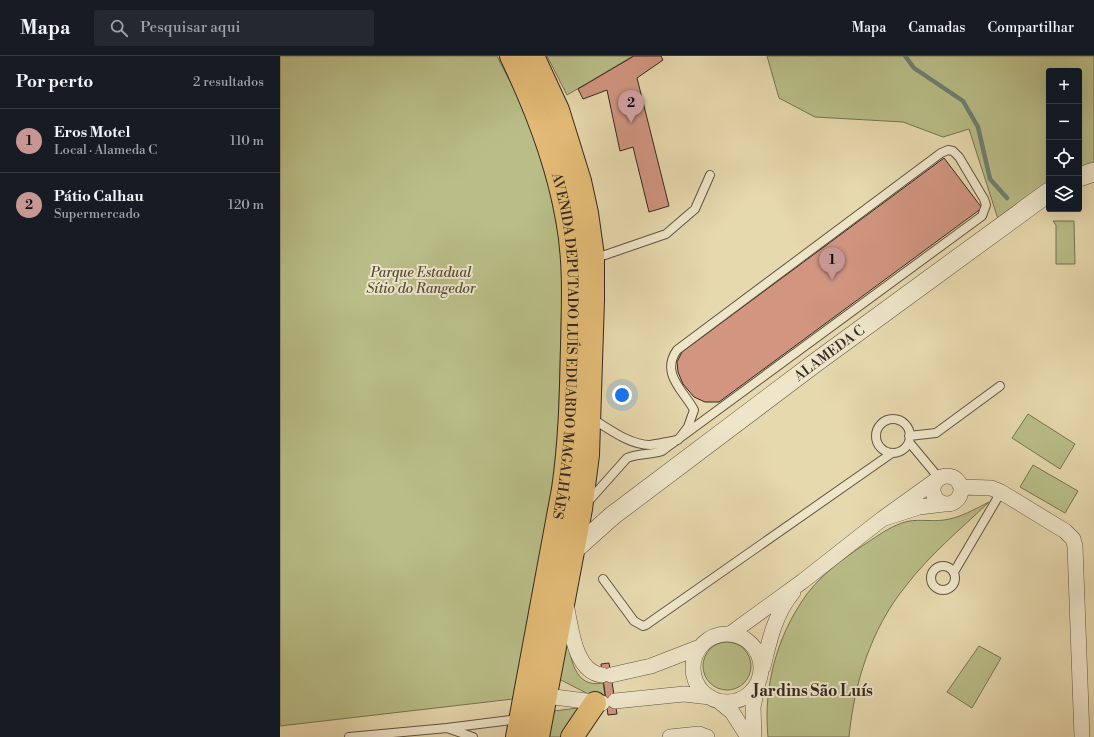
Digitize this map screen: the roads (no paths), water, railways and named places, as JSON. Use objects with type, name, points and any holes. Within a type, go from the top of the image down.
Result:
[{"type":"main road","name":"AVENIDA DEPUTADO LUÍS EDUARDO MAGALHÃES","points":[[511,56],[543,126],[559,181],[568,220],[574,283],[568,451],[563,489],[519,728]]},
{"type":"main road","name":"AVENIDA DEPUTADO LUÍS EDUARDO MAGALHÃES","points":[[533,56],[558,110],[580,182],[587,213],[592,256],[594,300],[591,418],[588,455],[581,509],[538,737]]},
{"type":"main road","points":[[572,737],[605,702]]},
{"type":"street","points":[[1082,176],[1094,172]]},
{"type":"street","name":"ALAMEDA C","points":[[573,551],[612,516],[814,363],[1046,194]]},
{"type":"street","points":[[730,634],[803,581],[882,519],[939,478],[948,475],[953,476],[961,487],[961,492],[957,500],[953,502],[919,507],[882,519]]},
{"type":"street","points":[[939,478],[934,486],[934,495],[936,499],[944,504]]},
{"type":"street","points":[[961,487],[991,488],[1001,492],[1065,530],[1073,540],[1075,546],[1082,737]]},
{"type":"street","name":"ALAMEDA C","points":[[581,509],[586,516],[595,522],[612,516]]},
{"type":"street","points":[[754,737],[753,707],[770,637],[783,606],[803,581]]},
{"type":"street","points":[[564,597],[580,660],[589,670],[606,675],[651,666],[700,647]]},
{"type":"street","points":[[546,696],[605,702],[684,694],[715,699],[731,702],[742,699],[751,692],[760,678],[761,661],[754,646],[741,636],[730,634],[719,635],[708,639],[700,647],[695,657],[694,674],[701,690],[715,699],[732,712],[748,737]]},
{"type":"street","points":[[670,737],[699,734],[707,737]]},
{"type":"lane","points":[[581,509],[627,458],[635,455],[654,454],[662,451],[678,440],[982,216],[986,205],[984,199],[959,157],[953,151],[948,150],[941,153],[677,350],[671,362],[672,373],[677,387],[694,410],[688,427],[678,440],[650,445],[639,443],[626,438],[591,418]]},
{"type":"lane","points":[[592,256],[606,255],[666,234],[695,210],[710,175]]},
{"type":"lane","points":[[603,579],[634,621],[643,626],[646,625],[892,453],[902,450],[909,439],[936,433],[1000,386]]},
{"type":"lane","points":[[892,453],[886,452],[878,444],[876,433],[882,423],[897,420],[906,426],[909,439],[939,478]]},
{"type":"lane","points":[[954,572],[1001,492]]},
{"type":"lane","points":[[349,737],[447,728],[519,728]]},
{"type":"lane","points":[[447,728],[473,737]]},
{"type":"waterway","points":[[905,56],[914,68],[963,101],[978,127],[990,179],[1007,198]]},
{"type":"place","name":"Pátio Calhau","points":[[631,123]]},
{"type":"place","name":"Eros Motel","points":[[832,280]]},
{"type":"district","name":"Jardins São Luís","points":[[813,690]]},
{"type":"park label","name":"Parque Estadual Sítio do Rangedor","points":[[421,280]]}]
